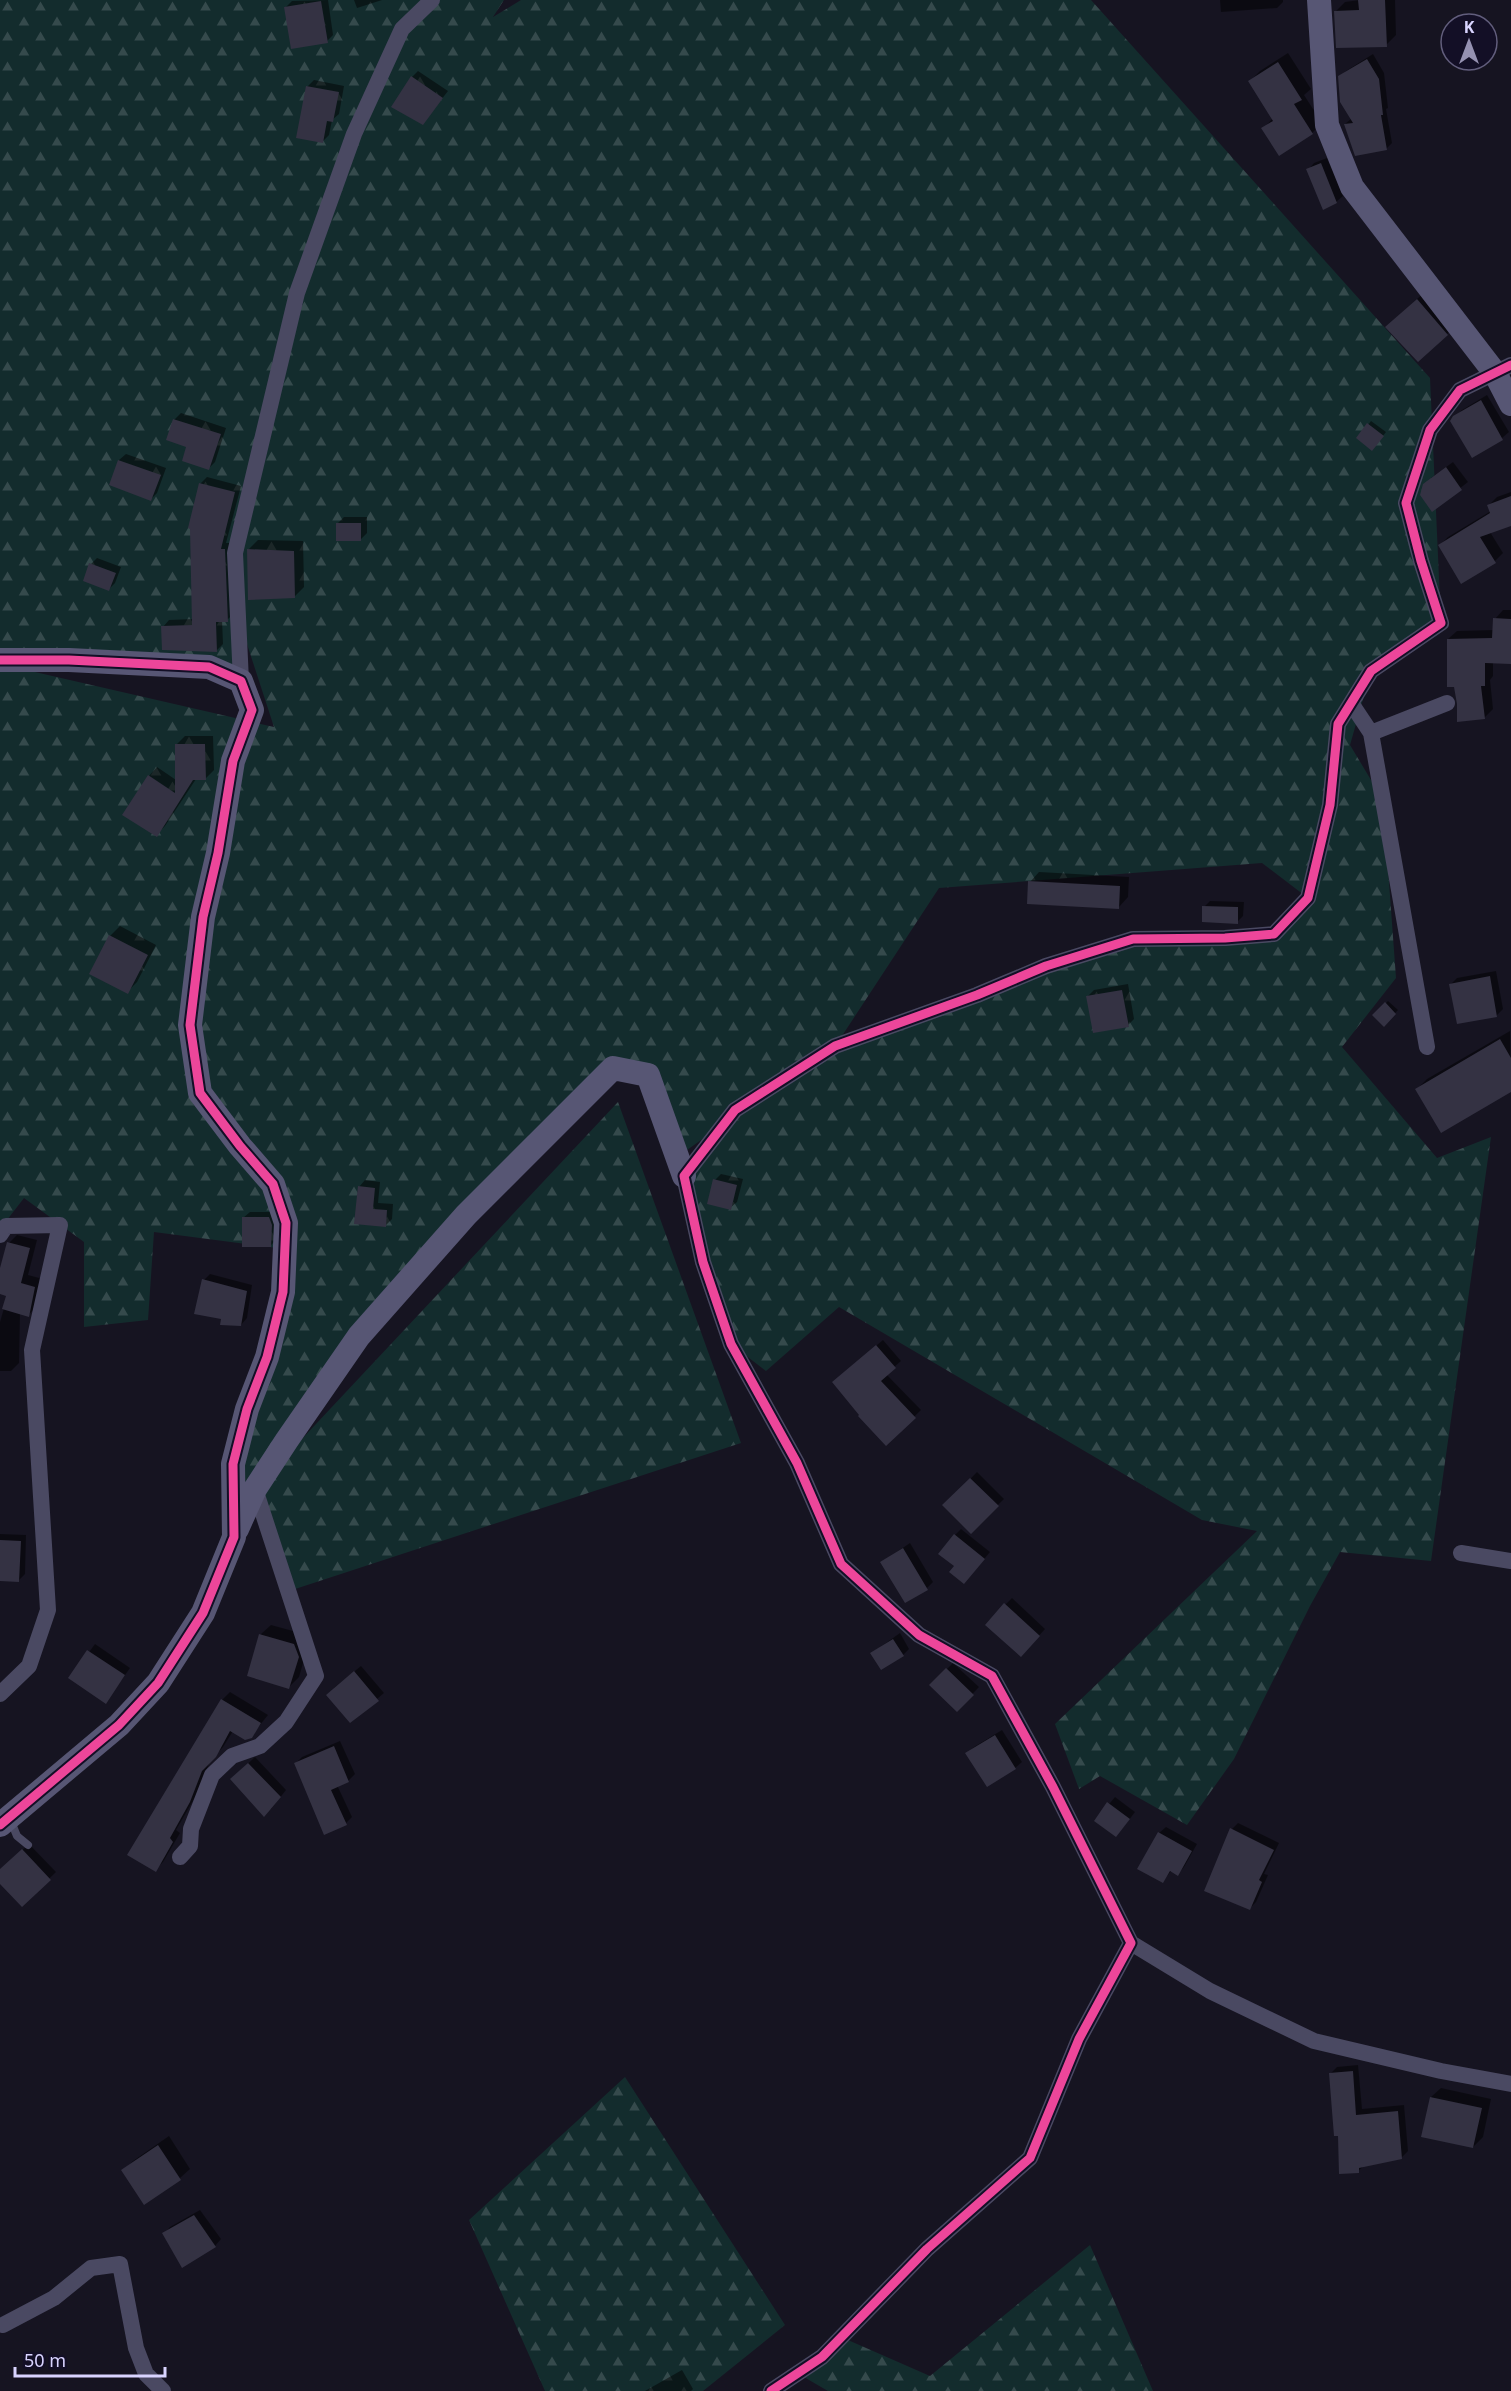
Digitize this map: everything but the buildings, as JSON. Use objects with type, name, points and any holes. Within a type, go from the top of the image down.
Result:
[{"type":"street","points":[[234,1537],[233,1464],[247,1408],[267,1356],[283,1292],[286,1223],[273,1184],[240,1146],[200,1093],[189,1025],[202,917],[218,853],[233,761],[252,710],[241,681],[236,553],[297,293],[354,134],[402,29],[432,0]]},
{"type":"street","points":[[1319,0],[1326,125],[1352,187],[1503,369],[1511,404]]},
{"type":"street","points":[[684,1176],[735,1110],[835,1046],[977,995],[1046,966],[1133,939],[1225,938],[1274,934],[1308,898],[1330,805],[1338,724],[1371,671],[1441,623],[1421,561],[1406,503],[1430,430],[1460,390],[1503,369]]},
{"type":"street","points":[[0,660],[69,660],[209,667],[241,681]]},
{"type":"street","points":[[1350,703],[1371,733],[1427,1047]]},
{"type":"street","points":[[1371,733],[1447,704]]},
{"type":"street","points":[[5,1822],[119,1725],[158,1683],[203,1613],[255,1490],[286,1440],[359,1336],[466,1215],[613,1068],[648,1075],[684,1176],[704,1262],[731,1344],[797,1463],[841,1564],[919,1635],[992,1676],[1053,1787],[1131,1943],[1210,1991],[1314,2041],[1441,2071],[1511,2084]]},
{"type":"street","points":[[0,1235],[6,1226],[60,1225],[32,1350],[48,1610],[28,1666],[0,1694]]},
{"type":"street","points":[[180,1857],[189,1846],[191,1828],[212,1775],[232,1756],[260,1746],[286,1722],[316,1676],[255,1490]]},
{"type":"street","points":[[1461,1553],[1511,1561]]},
{"type":"street","points":[[771,2391],[822,2357],[927,2249],[1030,2158],[1079,2039],[1131,1943]]},
{"type":"street","points":[[1,2326],[54,2298],[91,2268],[120,2264],[136,2348],[146,2374],[163,2391]]},
{"type":"lane","points":[[5,1822],[28,1845]]},
{"type":"green space","points":[[0,0],[504,0],[493,17],[521,0],[1091,0],[1430,378],[1441,623],[1371,671],[1350,745],[1383,800],[1396,978],[1342,1047],[1437,1158],[1491,1137],[1431,1561],[1340,1552],[1310,1606],[1234,1759],[1187,1825],[1100,1776],[1079,1789],[1055,1724],[1257,1531],[1202,1520],[839,1307],[766,1371],[731,1344],[684,1176],[721,1126],[677,1157],[648,1075],[613,1069],[421,1266],[234,1504],[285,1249],[154,1232],[148,1320],[84,1327],[84,1242],[24,1198],[0,1229],[0,664],[274,727],[247,644],[241,681],[0,662]],"holes":[[[1262,863],[1308,898],[1274,934],[1133,939],[836,1045],[939,888]]]},
{"type":"green space","points":[[618,1102],[741,1443],[289,1591],[255,1489]]},
{"type":"green space","points":[[625,2077],[785,2325],[703,2391],[545,2391],[469,2220]]},
{"type":"green space","points":[[1090,2245],[1153,2391],[828,2391],[797,2373],[841,2337],[930,2376]]},
{"type":"cycle path","points":[[771,2391],[822,2357],[927,2249],[1030,2158],[1079,2039],[1131,1943],[1053,1787],[992,1676],[919,1635],[841,1564],[797,1463],[731,1344],[703,1262],[684,1176],[735,1110],[835,1046],[977,995],[1046,966],[1133,939],[1225,938],[1274,934],[1308,898],[1330,805],[1338,724],[1371,671],[1441,623],[1421,561],[1406,503],[1430,430],[1460,390],[1511,365]]},
{"type":"cycle path","points":[[0,660],[69,660],[209,667],[241,681],[252,710],[233,761],[218,853],[203,917],[190,1025],[200,1093],[240,1146],[273,1184],[286,1223],[283,1292],[267,1357],[247,1409],[233,1464],[234,1537],[203,1613],[158,1683],[119,1725],[0,1825]]}]
